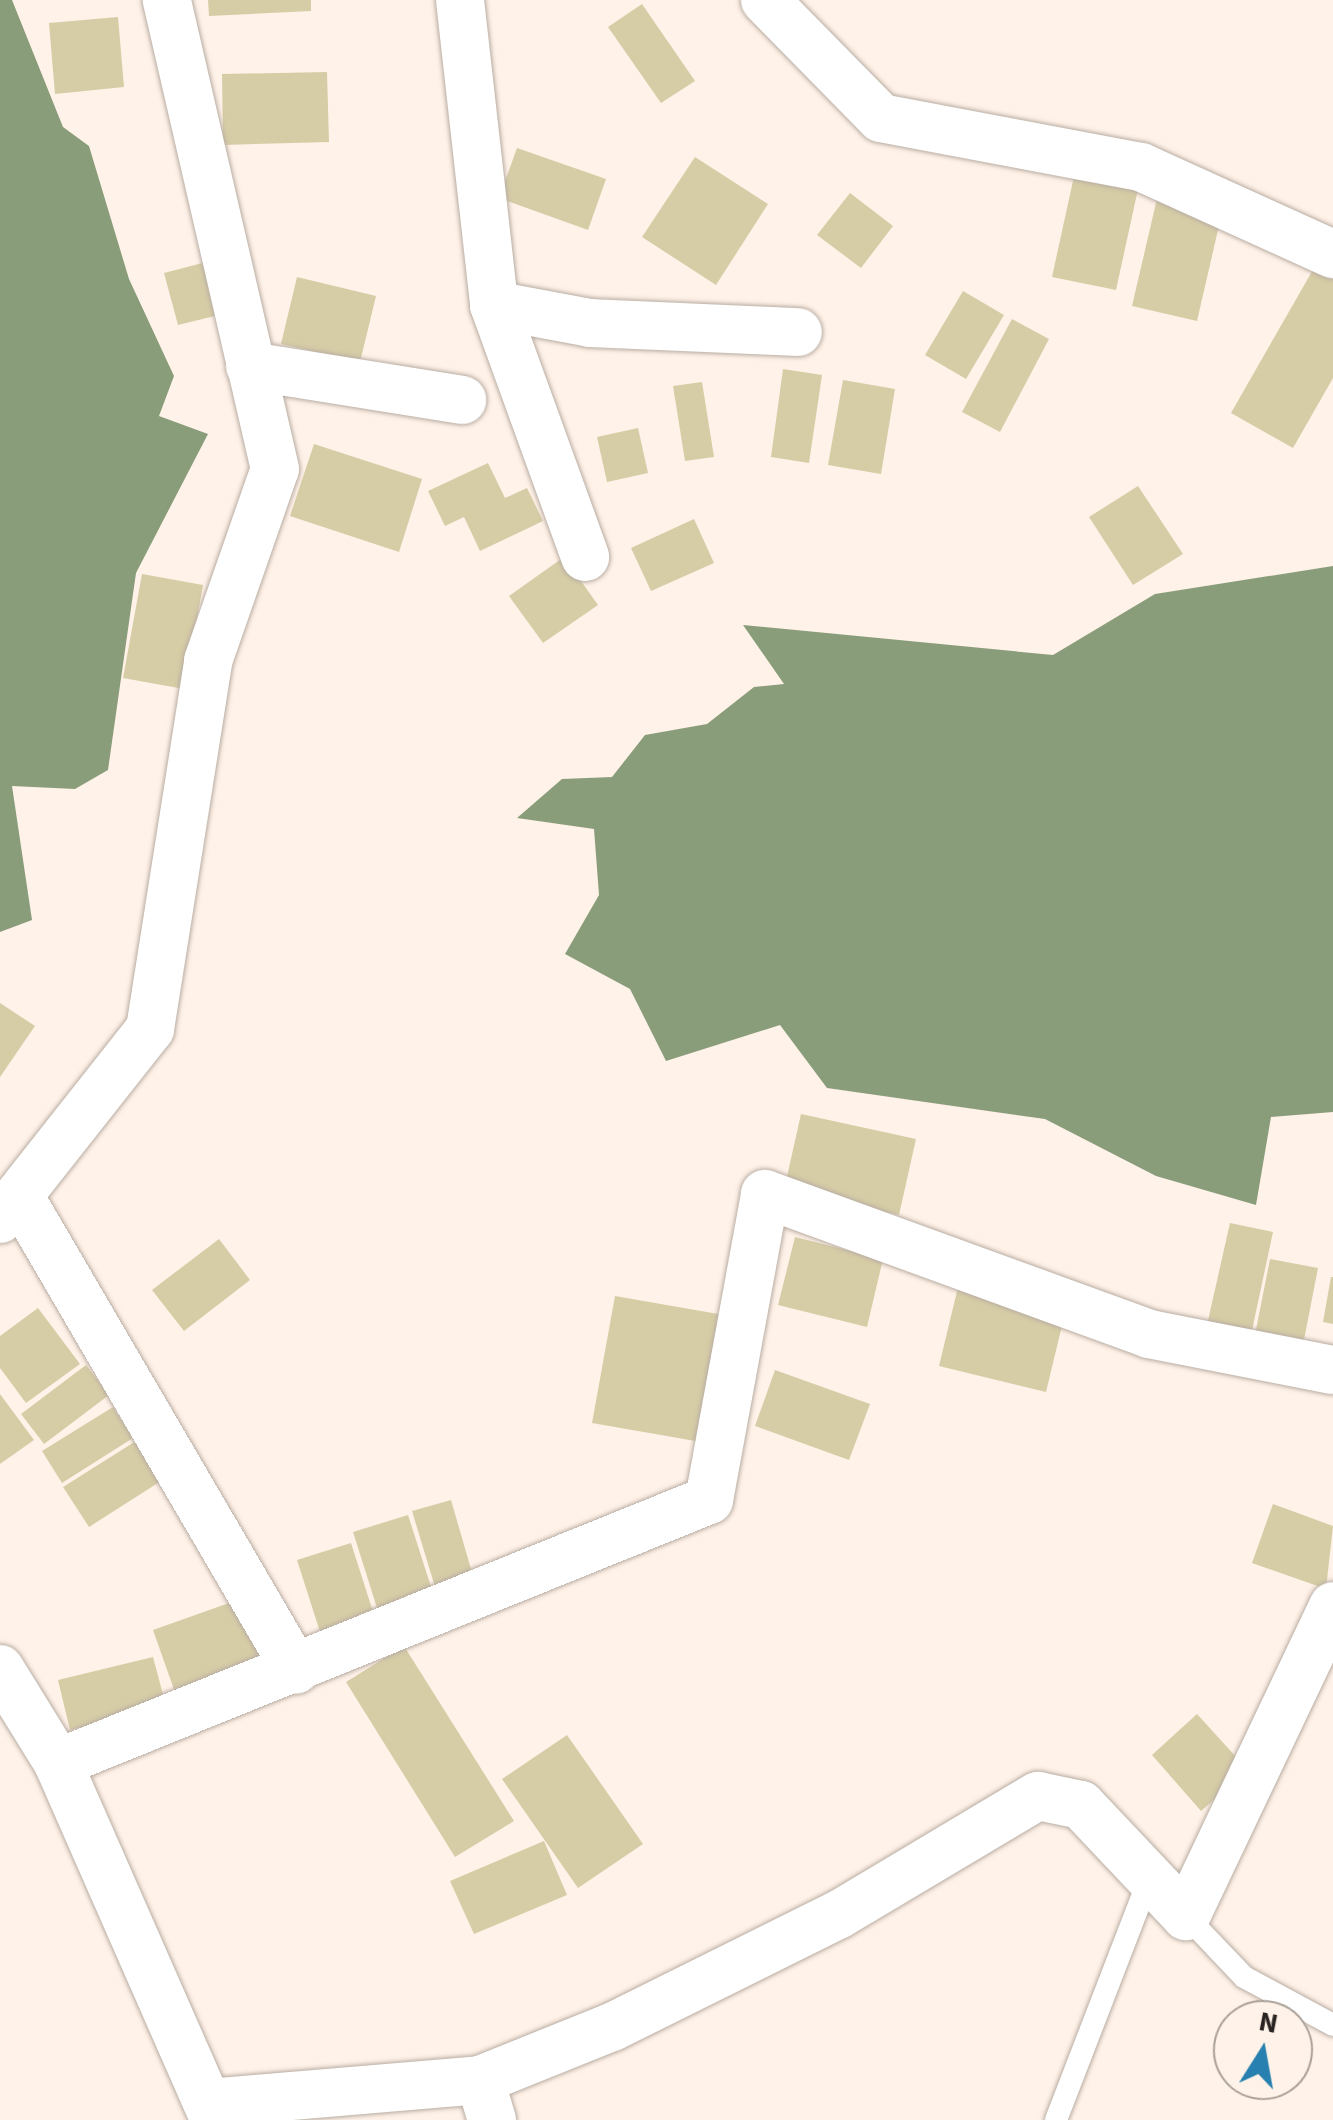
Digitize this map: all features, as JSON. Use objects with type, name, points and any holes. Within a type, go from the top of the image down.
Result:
[{"type":"street","points":[[167,0],[275,469],[208,661],[150,1029],[14,1189],[296,1670]]},
{"type":"street","points":[[460,0],[494,304],[584,558]]},
{"type":"street","points":[[765,0],[881,118],[1142,166],[1333,254]]},
{"type":"street","points":[[494,304],[590,323],[798,332]]},
{"type":"street","points":[[250,366],[462,400]]},
{"type":"street","points":[[58,1762],[296,1670],[709,1500],[765,1194],[1149,1334],[1333,1370]]},
{"type":"street","points":[[0,1669],[58,1762],[212,2112],[486,2100],[612,2028],[838,1916],[1038,1796],[1081,1805],[1186,1916],[1333,1606]]},
{"type":"lane","points":[[1056,2120],[1150,1876]]},
{"type":"lane","points":[[1186,1916],[1244,1977],[1333,2025]]},
{"type":"shaded area","points":[[0,0],[12,0],[63,127],[89,146],[129,279],[174,376],[159,416],[208,434],[136,573],[108,770],[75,789],[12,786],[32,920],[0,932]]},
{"type":"shaded area","points":[[1333,566],[1333,1112],[1271,1117],[1256,1205],[1156,1176],[1045,1119],[827,1088],[780,1025],[666,1061],[630,989],[565,954],[599,895],[594,829],[517,818],[562,779],[612,777],[645,735],[707,724],[754,687],[784,684],[743,625],[1053,655],[1155,594]]},
{"type":"building","points":[[208,0],[311,0],[311,11],[209,16]]},
{"type":"building","points":[[642,4],[695,81],[661,103],[608,27]]},
{"type":"building","points":[[118,17],[124,87],[55,94],[49,23]]},
{"type":"building","points":[[327,72],[329,142],[223,145],[222,74]]},
{"type":"building","points":[[517,148],[606,179],[588,230],[499,198]]},
{"type":"building","points":[[695,157],[768,204],[716,285],[642,237]]},
{"type":"building","points":[[1076,167],[1140,180],[1116,290],[1052,277]]},
{"type":"building","points":[[1159,190],[1224,204],[1197,321],[1132,306]]},
{"type":"building","points":[[850,193],[893,226],[861,268],[817,235]]},
{"type":"building","points":[[214,260],[227,313],[178,325],[164,273]]},
{"type":"building","points":[[1314,268],[1333,279],[1333,378],[1293,448],[1231,413]]},
{"type":"building","points":[[297,277],[376,296],[360,362],[281,344]]},
{"type":"building","points":[[963,291],[1004,315],[966,379],[925,355]]},
{"type":"building","points":[[1012,319],[1049,339],[1000,432],[962,412]]},
{"type":"building","points":[[783,369],[822,375],[809,463],[771,457]]},
{"type":"building","points":[[843,380],[895,389],[881,474],[828,465]]},
{"type":"building","points":[[702,382],[714,457],[685,461],[673,386]]},
{"type":"building","points":[[638,428],[648,473],[607,482],[597,437]]},
{"type":"building","points":[[314,444],[422,479],[399,552],[290,516]]},
{"type":"building","points":[[488,463],[505,498],[527,488],[543,521],[480,551],[464,517],[445,526],[428,491]]},
{"type":"building","points":[[1138,486],[1183,554],[1133,585],[1089,517]]},
{"type":"building","points":[[694,519],[714,563],[651,591],[631,548]]},
{"type":"building","points":[[564,557],[598,605],[543,643],[509,596]]},
{"type":"building","points":[[142,574],[203,585],[184,689],[123,678]]},
{"type":"building","points":[[0,1003],[35,1026],[0,1077]]},
{"type":"building","points":[[801,1114],[916,1139],[899,1215],[784,1190]]},
{"type":"building","points":[[1230,1223],[1273,1232],[1251,1335],[1207,1325]]},
{"type":"building","points":[[795,1237],[883,1259],[867,1327],[778,1305]]},
{"type":"building","points":[[219,1239],[250,1280],[184,1331],[152,1290]]},
{"type":"building","points":[[1270,1259],[1318,1268],[1303,1345],[1255,1335]]},
{"type":"building","points":[[1333,1277],[1333,1324],[1323,1322]]},
{"type":"building","points":[[959,1283],[1066,1309],[1046,1392],[939,1366]]},
{"type":"building","points":[[615,1296],[724,1315],[701,1442],[592,1423]]},
{"type":"building","points":[[38,1308],[80,1364],[26,1403],[0,1368],[0,1336]]},
{"type":"building","points":[[86,1365],[109,1395],[44,1444],[21,1414]]},
{"type":"building","points":[[775,1370],[870,1404],[849,1460],[755,1426]]},
{"type":"building","points":[[0,1394],[34,1440],[0,1464]]},
{"type":"building","points":[[113,1407],[133,1438],[62,1483],[42,1451]]},
{"type":"building","points":[[136,1441],[161,1481],[89,1527],[63,1487]]},
{"type":"building","points":[[451,1500],[473,1576],[435,1587],[412,1511]]},
{"type":"building","points":[[1273,1504],[1333,1526],[1326,1589],[1252,1563]]},
{"type":"building","points":[[408,1515],[433,1593],[378,1611],[353,1532]]},
{"type":"building","points":[[351,1543],[375,1618],[321,1635],[297,1560]]},
{"type":"building","points":[[243,1598],[267,1666],[177,1698],[153,1630]]},
{"type":"building","points":[[404,1646],[514,1821],[455,1857],[346,1682]]},
{"type":"building","points":[[153,1657],[166,1706],[70,1730],[58,1680]]},
{"type":"building","points":[[1197,1714],[1248,1770],[1201,1811],[1152,1755]]},
{"type":"building","points":[[567,1735],[643,1844],[578,1888],[502,1779]]},
{"type":"building","points":[[544,1841],[567,1895],[474,1934],[450,1881]]}]
